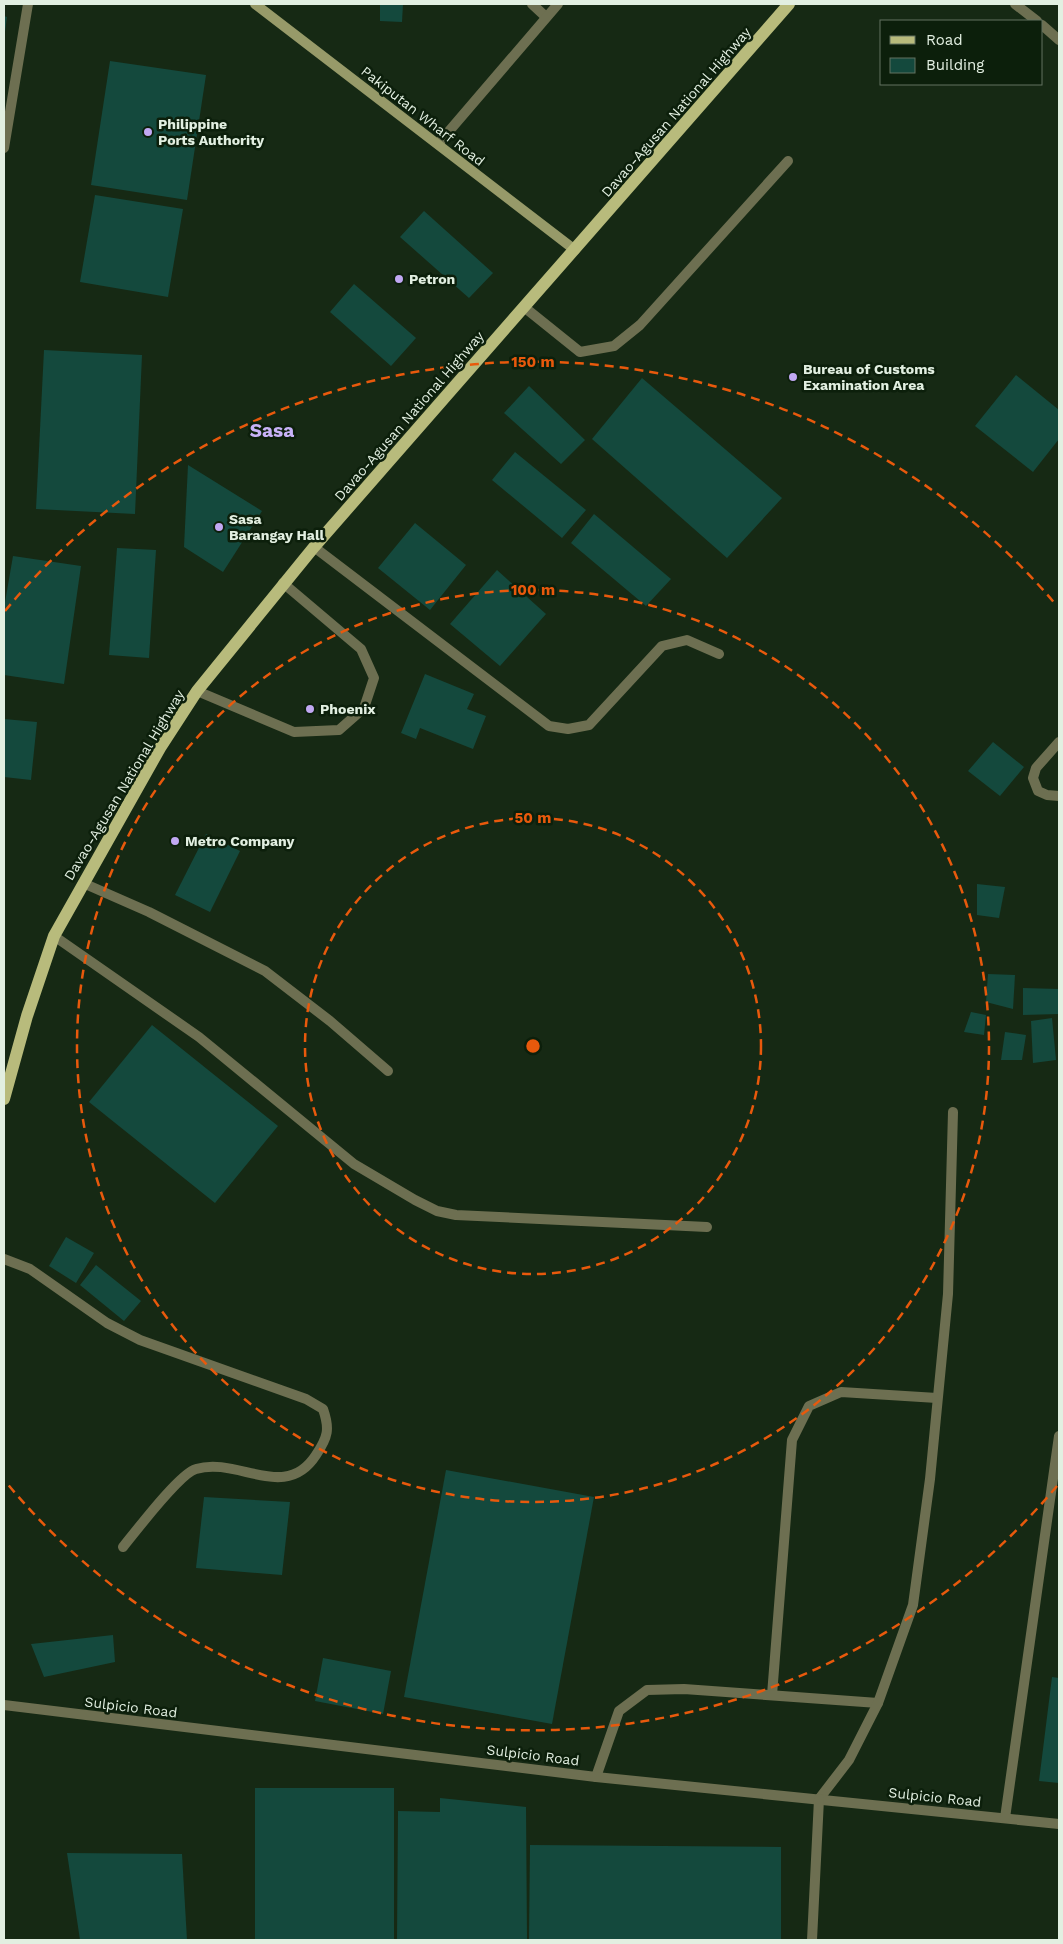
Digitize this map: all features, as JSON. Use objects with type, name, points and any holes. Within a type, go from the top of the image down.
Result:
[{"type":"main road","name":"Davao-Agusan National Highway","points":[[4,1099],[27,1016],[54,936],[160,748],[197,691],[314,547],[790,4]]},
{"type":"street","points":[[4,148],[28,4]]},
{"type":"street","name":"Pakiputan Wharf Road","points":[[255,4],[575,250]]},
{"type":"street","points":[[532,4],[546,17]]},
{"type":"street","points":[[438,144],[558,4]]},
{"type":"street","points":[[1015,4],[1036,20]]},
{"type":"street","points":[[1043,27],[1059,40]]},
{"type":"street","points":[[524,307],[580,352],[614,346],[640,325],[788,161]]},
{"type":"street","points":[[314,547],[549,726],[568,729],[589,725],[651,656],[667,644],[687,640],[719,654]]},
{"type":"street","points":[[197,691],[294,732],[339,730],[364,708],[374,678],[361,650],[283,583]]},
{"type":"street","points":[[1059,742],[1036,768],[1033,778],[1038,791],[1047,795],[1059,796]]},
{"type":"street","points":[[83,882],[149,912],[265,971],[330,1021],[388,1071]]},
{"type":"street","points":[[54,936],[199,1038],[354,1164],[437,1211],[456,1215],[707,1227]]},
{"type":"street","points":[[812,1940],[819,1799],[849,1760],[878,1703],[913,1606],[938,1398],[948,1294],[953,1112]]},
{"type":"street","points":[[4,1259],[30,1269],[107,1324],[140,1340],[306,1398],[323,1409],[328,1426],[324,1443],[308,1467],[294,1476],[274,1477],[215,1468],[195,1469],[180,1481],[123,1547]]},
{"type":"street","points":[[772,1695],[792,1440],[809,1406],[841,1392],[938,1398]]},
{"type":"street","points":[[1006,1818],[1059,1436]]},
{"type":"street","points":[[596,1777],[618,1711],[648,1690],[684,1689],[878,1703]]},
{"type":"street","name":"Sulpicio Road","points":[[4,1705],[596,1777],[1059,1824]]},
{"type":"building","points":[[380,4],[403,4],[402,22],[380,21]]},
{"type":"building","points":[[4,16],[7,17],[5,32],[4,32]]},
{"type":"building","points":[[110,61],[206,75],[187,200],[91,185]]},
{"type":"building","points":[[95,195],[183,209],[168,297],[80,282]]},
{"type":"building","points":[[424,211],[493,273],[469,298],[400,237]]},
{"type":"building","points":[[354,284],[416,338],[391,366],[330,312]]},
{"type":"building","points":[[44,350],[142,355],[135,514],[36,509]]},
{"type":"building","points":[[1016,375],[1059,410],[1059,439],[1033,472],[975,426]]},
{"type":"building","points":[[642,378],[782,498],[727,558],[592,439]]},
{"type":"building","points":[[529,386],[585,440],[561,464],[504,413]]},
{"type":"building","points":[[515,452],[586,510],[562,538],[492,480]]},
{"type":"building","name":"Sasa Barangay Hall","points":[[188,465],[262,511],[223,572],[184,547]]},
{"type":"building","points":[[594,514],[671,579],[646,606],[571,543]]},
{"type":"building","points":[[415,523],[466,565],[430,610],[378,568]]},
{"type":"building","points":[[117,548],[156,550],[149,658],[109,655]]},
{"type":"building","points":[[13,556],[81,566],[64,684],[4,675],[4,608]]},
{"type":"building","points":[[497,570],[546,614],[500,666],[450,624]]},
{"type":"building","points":[[425,674],[474,694],[467,709],[486,716],[473,749],[420,728],[416,739],[401,733]]},
{"type":"building","points":[[4,719],[37,722],[31,780],[4,777]]},
{"type":"building","points":[[993,742],[1024,767],[1000,796],[968,771]]},
{"type":"building","points":[[206,834],[240,851],[210,912],[175,895]]},
{"type":"building","points":[[977,884],[1005,887],[999,918],[977,915]]},
{"type":"building","points":[[988,974],[1015,975],[1013,1009],[986,1002]]},
{"type":"building","points":[[1023,988],[1059,989],[1059,1014],[1023,1015]]},
{"type":"building","points":[[971,1012],[986,1015],[984,1035],[964,1032]]},
{"type":"building","points":[[1052,1018],[1056,1060],[1033,1063],[1031,1021]]},
{"type":"building","points":[[152,1025],[278,1126],[215,1203],[89,1102]]},
{"type":"building","points":[[1005,1032],[1026,1035],[1022,1060],[1001,1060]]},
{"type":"building","points":[[66,1237],[94,1253],[76,1283],[49,1266]]},
{"type":"building","points":[[96,1265],[141,1301],[124,1321],[80,1285]]},
{"type":"building","points":[[446,1470],[594,1497],[552,1724],[404,1697]]},
{"type":"building","points":[[204,1497],[290,1502],[282,1575],[196,1568]]},
{"type":"building","points":[[113,1635],[115,1662],[44,1677],[31,1644]]},
{"type":"building","points":[[323,1658],[391,1671],[383,1714],[315,1701]]},
{"type":"building","points":[[1052,1677],[1059,1678],[1059,1783],[1039,1781]]},
{"type":"building","points":[[255,1788],[394,1788],[394,1940],[255,1940]]},
{"type":"building","points":[[440,1798],[526,1807],[527,1940],[397,1940],[398,1811],[440,1812]]},
{"type":"building","points":[[530,1845],[781,1847],[781,1940],[529,1940]]},
{"type":"building","points":[[67,1853],[182,1854],[187,1940],[80,1940]]},
{"type":"place","name":"Philippine Ports Authority","points":[[148,132]]},
{"type":"place","name":"Petron","points":[[399,279]]},
{"type":"place","name":"Bureau of Customs Examination Area","points":[[793,377]]},
{"type":"place","name":"Sasa Barangay Hall","points":[[219,527]]},
{"type":"place","name":"Phoenix","points":[[310,709]]},
{"type":"place","name":"Metro Company","points":[[175,841]]},
{"type":"district","name":"Sasa","points":[[272,430]]}]
